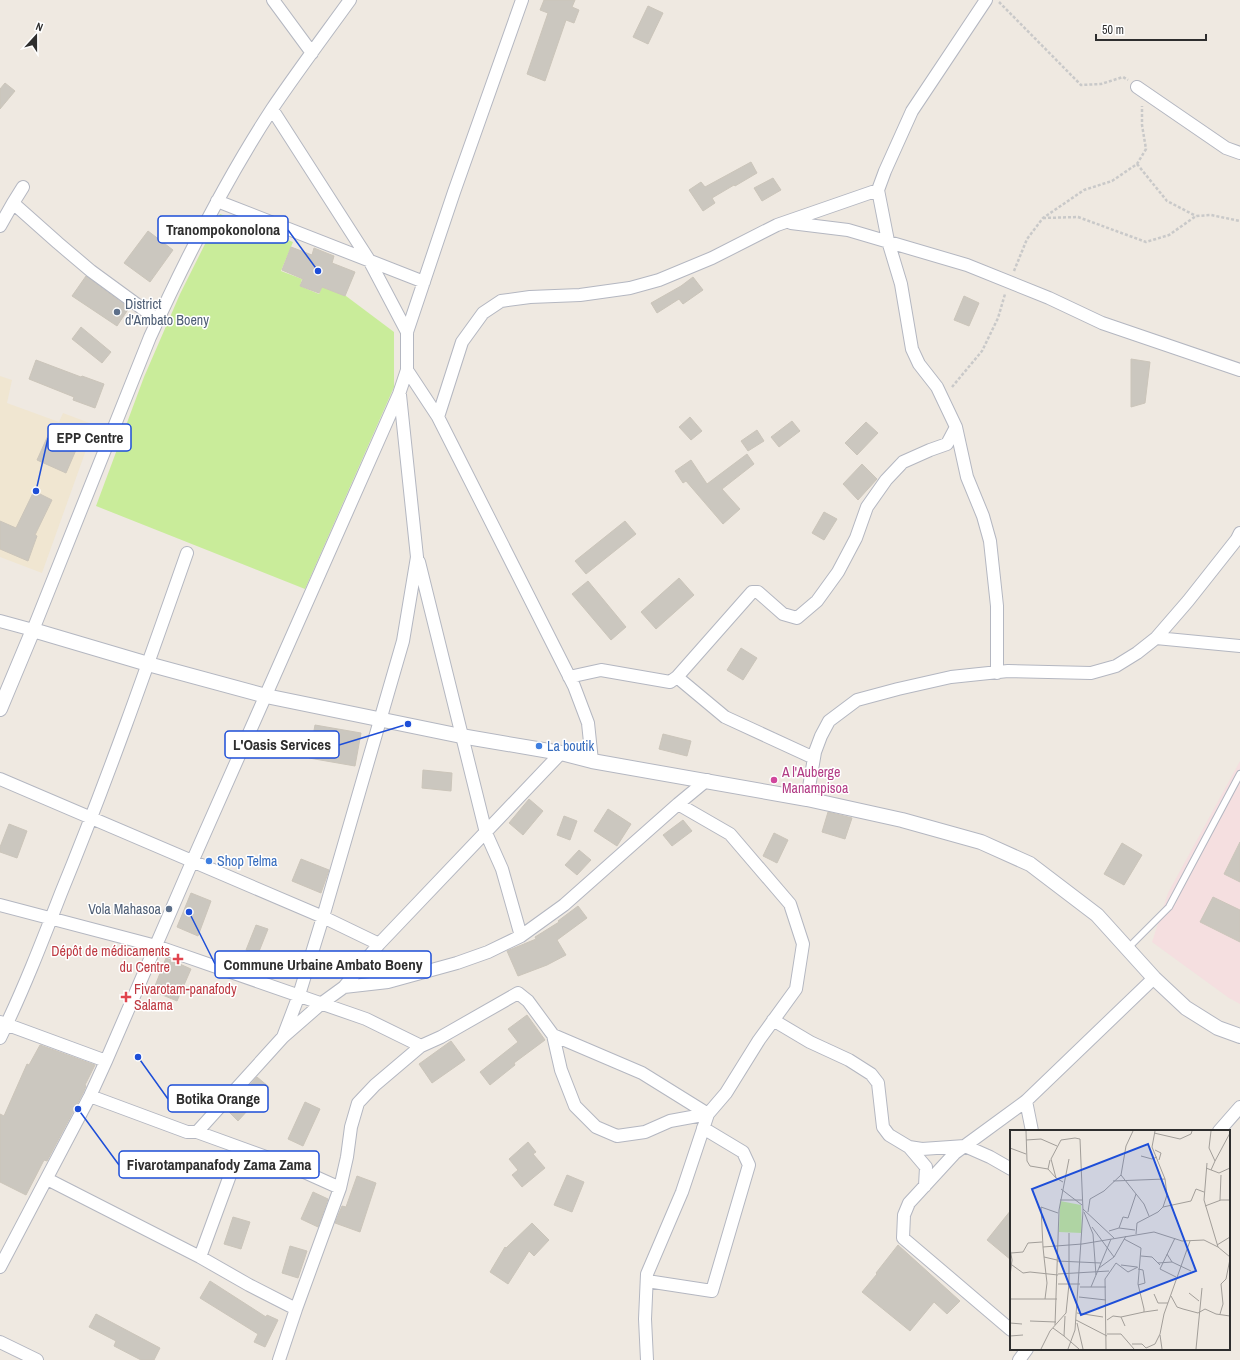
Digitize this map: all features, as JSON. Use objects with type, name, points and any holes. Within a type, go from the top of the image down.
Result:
[{"type":"street","points":[[273,0],[312,53]]},
{"type":"street","points":[[0,709],[171,291],[216,201],[272,109],[350,0]]},
{"type":"street","points":[[0,1267],[90,1096],[192,862],[400,394],[407,370],[407,332],[454,192],[522,0]]},
{"type":"street","points":[[986,0],[912,111],[878,190],[888,241],[901,284],[912,349],[919,364],[937,387],[956,426],[967,477],[984,516],[990,541],[997,606],[997,673]]},
{"type":"street","points":[[1137,86],[1226,148],[1240,154]]},
{"type":"street","points":[[272,109],[369,260],[407,332]]},
{"type":"street","points":[[0,226],[23,187]]},
{"type":"street","points":[[438,417],[462,342],[483,313],[501,300],[580,295],[630,288],[652,282],[712,258],[777,225],[878,190]]},
{"type":"street","points":[[216,201],[424,282]]},
{"type":"street","points":[[13,203],[91,271],[158,320]]},
{"type":"street","points":[[788,222],[848,230],[967,265],[1049,298],[1102,323],[1240,370]]},
{"type":"street","points":[[407,370],[438,417],[569,677],[588,724],[592,761]]},
{"type":"street","points":[[400,394],[418,557],[486,833],[502,869],[521,936]]},
{"type":"street","points":[[569,677],[601,670],[670,682],[677,677],[752,592],[758,592],[783,614],[797,618],[817,601],[838,572],[856,538],[867,508],[886,480],[903,462],[947,444],[956,426]]},
{"type":"street","points":[[807,799],[814,758],[821,736],[829,721],[857,700],[898,689],[951,678],[1008,671],[1091,673],[1116,666],[1137,653],[1156,638],[1188,601],[1237,539],[1240,533]]},
{"type":"street","points":[[0,1038],[3,1024],[51,918],[92,818],[188,553]]},
{"type":"street","points":[[283,1037],[299,995],[323,917],[402,641],[418,557]]},
{"type":"street","points":[[0,621],[148,664],[266,696],[461,736],[561,753],[592,761],[707,780],[807,799],[902,820],[974,840],[1030,864],[1097,915],[1154,978],[1186,1008],[1218,1028],[1240,1036]]},
{"type":"street","points":[[1156,638],[1240,646]]},
{"type":"street","points":[[677,677],[725,717],[814,758]]},
{"type":"street","points":[[197,1132],[283,1037],[322,1003],[344,987],[379,944],[561,753]]},
{"type":"street","points":[[0,780],[323,917],[379,944]]},
{"type":"street","points":[[344,987],[388,982],[457,963],[488,952],[521,936],[564,905],[707,780]]},
{"type":"street","points":[[647,1360],[645,1320],[648,1274],[682,1192],[708,1114],[726,1093],[759,1040],[796,989],[803,944],[790,904],[730,834],[678,804]]},
{"type":"street","points":[[0,905],[156,946],[366,1019],[421,1046]]},
{"type":"street","points":[[1010,1329],[903,1238],[904,1215],[909,1203],[956,1153],[1026,1101],[1154,978]]},
{"type":"street","points":[[279,1360],[340,1188],[347,1157],[351,1127],[358,1103],[375,1085],[421,1046],[441,1037],[518,993],[528,1001],[552,1035],[561,1070],[575,1106],[596,1127],[617,1136],[645,1132],[670,1121],[708,1114]]},
{"type":"street","points":[[773,1020],[810,1042],[849,1060],[871,1074],[878,1083],[882,1127],[889,1134],[909,1147],[926,1167],[924,1186]]},
{"type":"street","points":[[3,1024],[106,1061]]},
{"type":"street","points":[[552,1035],[642,1073],[708,1114]]},
{"type":"street","points":[[90,1096],[187,1132],[197,1132],[291,1166],[340,1188]]},
{"type":"street","points":[[1026,1101],[1032,1130]]},
{"type":"street","points":[[1220,1130],[1240,1107]]},
{"type":"street","points":[[647,1281],[712,1291],[749,1165],[743,1152],[703,1128]]},
{"type":"street","points":[[909,1147],[922,1149],[965,1146],[990,1157],[1010,1168]]},
{"type":"street","points":[[200,1257],[240,1148]]},
{"type":"street","points":[[47,1179],[200,1257],[249,1285],[296,1309]]},
{"type":"street","points":[[0,1342],[37,1360]]},
{"type":"street","points":[[1019,1360],[1026,1350]]},
{"type":"lane","points":[[1127,949],[1169,907],[1240,774]]},
{"type":"path","points":[[942,399],[982,352],[998,318],[1009,282],[1027,239],[1043,218],[1084,190],[1112,181],[1137,164],[1146,150],[1142,125],[1142,103],[1137,86],[1123,77],[1101,84],[1081,85],[997,0]]},
{"type":"path","points":[[1137,164],[1167,201],[1196,216],[1211,215],[1240,221]]},
{"type":"path","points":[[1043,218],[1078,217],[1146,242],[1169,235],[1196,216]]},
{"type":"shaded area","points":[[0,376],[12,380],[7,403],[59,422],[63,413],[95,425],[42,573],[0,557]]},
{"type":"shaded area","points":[[1240,761],[1240,1004],[1229,998],[1152,942],[1168,893]]},
{"type":"green space","points":[[220,214],[293,242],[281,271],[302,279],[300,286],[319,294],[322,287],[346,296],[394,332],[394,387],[305,589],[96,506],[144,377],[180,294]]},
{"type":"building","points":[[544,0],[575,0],[572,7],[579,10],[574,23],[566,20],[545,81],[527,74],[548,13],[540,10]]},
{"type":"building","points":[[648,6],[663,13],[648,44],[633,37]]},
{"type":"building","points":[[5,83],[15,91],[0,109],[0,89]]},
{"type":"building","points":[[751,162],[757,173],[712,198],[715,203],[703,211],[689,190],[701,182],[705,187]]},
{"type":"building","points":[[773,178],[781,190],[762,201],[754,188]]},
{"type":"building","points":[[148,231],[173,250],[150,282],[124,263]]},
{"type":"building","points":[[291,247],[312,255],[314,248],[334,256],[332,263],[355,272],[345,296],[322,287],[319,293],[300,286],[303,279],[282,270]]},
{"type":"building","points":[[86,276],[129,308],[117,326],[72,296]]},
{"type":"building","points":[[693,277],[703,290],[683,304],[679,299],[657,313],[651,303],[681,286]]},
{"type":"building","points":[[964,296],[979,303],[969,326],[954,320]]},
{"type":"building","points":[[81,327],[111,352],[102,363],[72,339]]},
{"type":"building","points":[[1131,359],[1150,362],[1145,403],[1131,407]]},
{"type":"building","points":[[36,360],[104,384],[95,408],[73,400],[74,397],[29,379]]},
{"type":"building","points":[[690,417],[702,431],[691,440],[679,427]]},
{"type":"building","points":[[792,421],[800,431],[779,447],[771,437]]},
{"type":"building","points":[[866,422],[878,433],[857,455],[845,443]]},
{"type":"building","points":[[757,430],[764,441],[748,451],[741,441]]},
{"type":"building","points":[[50,431],[79,443],[66,473],[37,460]]},
{"type":"building","points":[[747,454],[754,464],[722,489],[740,509],[723,524],[686,481],[683,483],[675,471],[691,460],[707,484]]},
{"type":"building","points":[[862,464],[877,479],[858,500],[843,484]]},
{"type":"building","points":[[34,491],[52,500],[35,535],[37,536],[28,561],[0,549],[0,521],[16,528]]},
{"type":"building","points":[[824,512],[837,519],[824,540],[812,533]]},
{"type":"building","points":[[625,521],[636,534],[586,574],[575,561]]},
{"type":"building","points":[[679,578],[694,595],[656,629],[641,612]]},
{"type":"building","points":[[588,581],[626,627],[611,640],[572,594]]},
{"type":"building","points":[[741,648],[757,658],[743,680],[727,670]]},
{"type":"building","points":[[315,725],[361,733],[355,766],[309,758]]},
{"type":"building","points":[[663,734],[691,741],[687,756],[659,749]]},
{"type":"building","points":[[423,770],[452,773],[451,791],[422,788]]},
{"type":"building","points":[[529,799],[543,811],[523,835],[509,823]]},
{"type":"building","points":[[608,809],[631,824],[617,846],[594,831]]},
{"type":"building","points":[[828,812],[852,818],[845,839],[822,832]]},
{"type":"building","points":[[564,816],[577,821],[570,840],[557,835]]},
{"type":"building","points":[[683,820],[692,831],[672,846],[663,835]]},
{"type":"building","points":[[9,824],[27,831],[17,858],[0,852],[0,847]]},
{"type":"building","points":[[774,833],[788,840],[777,863],[763,856]]},
{"type":"building","points":[[1240,842],[1240,882],[1224,874]]},
{"type":"building","points":[[1122,843],[1142,855],[1124,885],[1104,874]]},
{"type":"building","points":[[579,850],[591,860],[577,875],[565,865]]},
{"type":"building","points":[[301,859],[329,870],[321,893],[292,881]]},
{"type":"building","points":[[191,893],[211,901],[198,936],[177,927]]},
{"type":"building","points":[[1213,897],[1240,910],[1240,942],[1200,922]]},
{"type":"building","points":[[578,906],[587,918],[557,940],[566,955],[547,965],[518,976],[507,951],[536,939],[535,937],[559,922],[558,921]]},
{"type":"building","points":[[256,925],[268,929],[258,954],[246,950]]},
{"type":"building","points":[[166,958],[191,969],[177,1001],[153,991]]},
{"type":"building","points":[[527,1015],[545,1040],[514,1063],[515,1065],[490,1085],[480,1072],[518,1042],[508,1029]]},
{"type":"building","points":[[451,1041],[465,1060],[432,1083],[419,1064]]},
{"type":"building","points":[[40,1045],[95,1065],[85,1085],[86,1086],[83,1093],[47,1161],[44,1160],[26,1195],[0,1182],[0,1114],[4,1116],[27,1064],[29,1065]]},
{"type":"building","points":[[257,1077],[269,1087],[238,1121],[227,1110]]},
{"type":"building","points":[[305,1102],[320,1109],[303,1146],[288,1139]]},
{"type":"building","points":[[528,1142],[536,1152],[533,1154],[545,1168],[522,1187],[512,1175],[518,1170],[509,1159]]},
{"type":"building","points":[[567,1175],[584,1182],[572,1212],[554,1205]]},
{"type":"building","points":[[357,1176],[376,1183],[360,1232],[335,1223],[342,1206],[346,1207]]},
{"type":"building","points":[[313,1192],[328,1199],[318,1227],[301,1219]]},
{"type":"building","points":[[1010,1211],[1010,1259],[987,1240]]},
{"type":"building","points":[[233,1217],[250,1222],[241,1249],[224,1244]]},
{"type":"building","points":[[532,1223],[549,1240],[534,1256],[529,1251],[508,1284],[490,1272],[505,1247],[506,1248]]},
{"type":"building","points":[[898,1245],[960,1301],[947,1314],[934,1302],[910,1331],[862,1292]]},
{"type":"building","points":[[290,1246],[307,1251],[298,1278],[282,1273]]},
{"type":"building","points":[[210,1281],[266,1317],[267,1315],[278,1320],[265,1347],[254,1342],[258,1334],[200,1298]]},
{"type":"building","points":[[96,1314],[160,1348],[154,1360],[141,1360],[114,1346],[116,1341],[89,1327]]},
{"type":"place","name":"Tranompokonolona","points":[[318,271]]},
{"type":"place","name":"District d'Ambato Boeny","points":[[117,312]]},
{"type":"place","name":"EPP Centre","points":[[36,491]]},
{"type":"place","name":"L'Oasis Services","points":[[408,724]]},
{"type":"place","name":"La boutik","points":[[539,746]]},
{"type":"place","name":"A l'Auberge Manampisoa","points":[[774,780]]},
{"type":"place","name":"Shop Telma","points":[[209,861]]},
{"type":"place","name":"Vola Mahasoa","points":[[169,909]]},
{"type":"place","name":"Commune Urbaine Ambato Boeny","points":[[189,912]]},
{"type":"place","name":"Dépôt de médicaments du Centre","points":[[178,959]]},
{"type":"place","name":"Fivarotam-panafody Salama","points":[[126,997]]},
{"type":"place","name":"Botika Orange","points":[[138,1057]]},
{"type":"place","name":"Fivarotampanafody Zama Zama","points":[[78,1109]]}]
